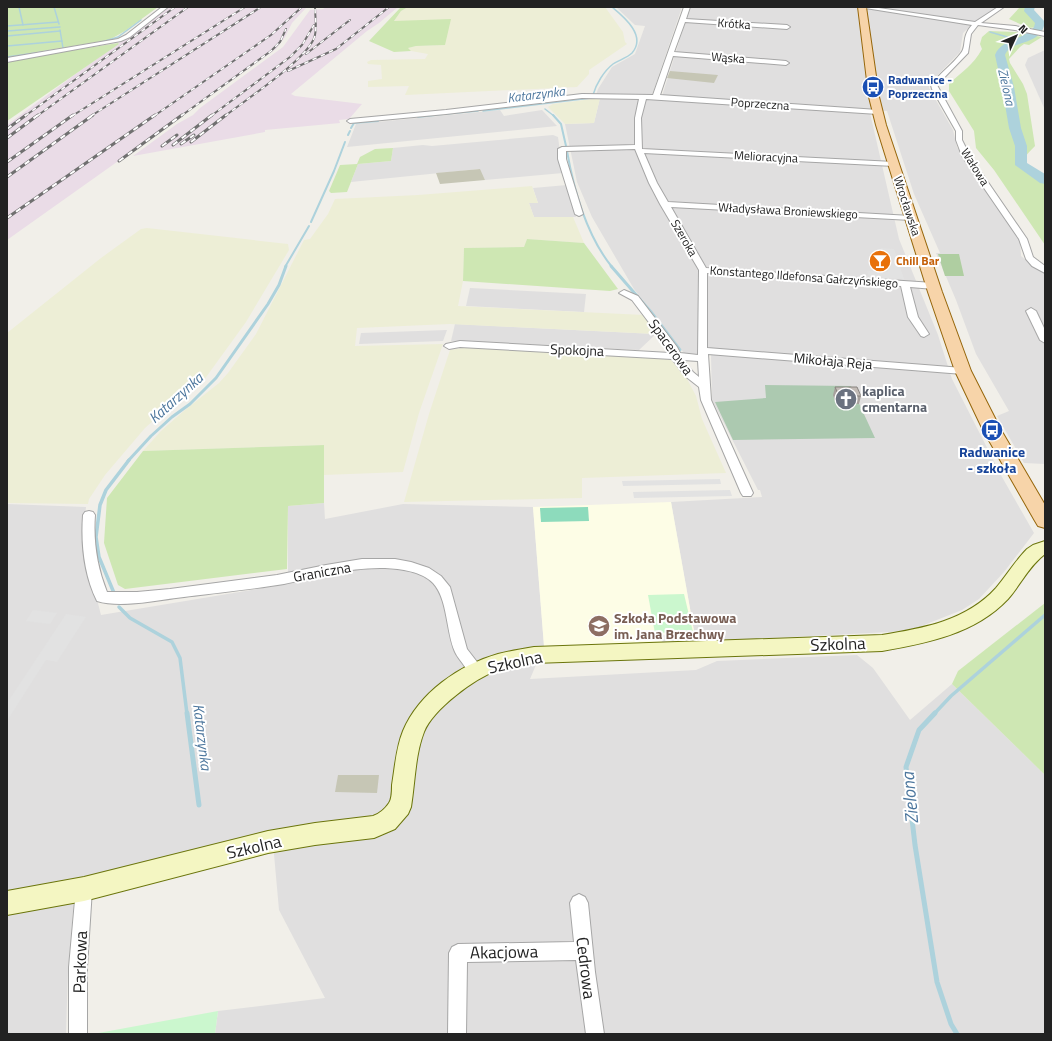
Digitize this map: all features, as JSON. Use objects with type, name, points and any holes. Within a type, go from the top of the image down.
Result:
[{"type":"main road","name":"Wrocławska","points":[[862,7],[870,70],[878,112],[911,218],[963,371],[974,396],[1011,462],[1039,501],[1045,521]]},
{"type":"street","points":[[7,60],[119,40],[128,36],[165,7]]},
{"type":"street","points":[[656,97],[687,7]]},
{"type":"street","points":[[862,7],[1044,33]]},
{"type":"street","name":"Wałowa","points":[[1001,7],[977,24],[969,32],[965,53],[934,85],[959,131],[959,140],[962,147],[1023,239],[1026,255],[1045,270]]},
{"type":"street","points":[[923,16],[929,10]]},
{"type":"street","name":"Krótka","points":[[682,20],[786,28]]},
{"type":"street","name":"Wąska","points":[[671,54],[786,63]]},
{"type":"street","name":"Poprzeczna","points":[[350,121],[446,112],[582,96],[656,97],[878,112]]},
{"type":"street","name":"Szeroka","points":[[643,97],[638,118],[638,149],[650,178],[703,270],[702,339],[704,354],[704,386]]},
{"type":"street","name":"Melioracyjna","points":[[579,214],[562,159],[562,148],[638,149],[894,164]]},
{"type":"street","name":"Władysława Broniewskiego","points":[[664,204],[911,218]]},
{"type":"street","name":"Konstantego Ildefonsa Gałczyńskiego","points":[[703,270],[934,286]]},
{"type":"street","name":"Konstantego Ildefonsa Gałczyńskiego","points":[[904,284],[913,317],[924,334]]},
{"type":"street","name":"Spacerowa","points":[[624,294],[635,298],[660,330],[674,350],[675,356],[689,374],[704,386],[706,400],[747,493]]},
{"type":"street","points":[[1031,311],[1045,340]]},
{"type":"street","name":"Spokojna","points":[[449,346],[460,344],[675,356],[704,354]]},
{"type":"street","name":"Mikołaja Reja","points":[[704,354],[963,371]]},
{"type":"street","name":"Graniczna","points":[[89,515],[89,550],[102,597],[124,599],[183,592],[279,580],[334,568],[372,564],[394,564],[411,567],[429,573],[440,581],[448,600],[461,651],[477,671]]},
{"type":"street","name":"Szkolna","points":[[7,903],[84,889],[268,842],[380,825],[393,816],[400,807],[411,741],[417,724],[431,706],[445,693],[477,671],[492,664],[534,655],[882,643],[913,638],[956,626],[980,612],[1004,591],[1032,554],[1039,548],[1045,548]]},
{"type":"street","name":"Parkowa","points":[[78,1034],[78,967],[84,889]]},
{"type":"street","name":"Cedrowa","points":[[579,903],[583,951],[595,1034]]},
{"type":"street","name":"Akacjowa","points":[[457,1034],[458,953],[583,951]]},
{"type":"shaded area","points":[[170,7],[314,7],[306,8],[292,23],[285,37],[276,49],[7,240],[7,125]]},
{"type":"shaded area","points":[[326,7],[398,7],[291,94],[295,96],[362,104],[349,119],[339,120],[340,123],[265,130],[265,132],[133,156],[177,124],[193,115],[200,108],[283,47],[310,10],[323,9]]},
{"type":"shaded area","points":[[408,7],[605,7],[623,32],[625,42],[627,44],[589,70],[589,74],[577,87],[405,95],[409,86],[368,87],[368,81],[382,79],[381,65],[368,64],[367,62],[371,60],[425,59],[428,54],[411,51],[407,48],[416,46],[445,45],[394,21],[401,11]]},
{"type":"shaded area","points":[[616,7],[682,7],[652,95],[596,95],[598,89],[612,67],[635,54],[645,26],[635,25]]},
{"type":"shaded area","points":[[690,7],[997,7],[976,21],[963,33],[960,52],[930,83],[929,88],[953,130],[957,147],[1020,239],[1021,256],[1034,267],[1045,273],[1045,464],[1024,463],[997,416],[1009,411],[976,354],[956,300],[936,253],[940,253],[914,194],[887,111],[662,96]]},
{"type":"shaded area","points":[[1045,50],[1045,110],[1025,65],[1028,58]]},
{"type":"shaded area","points":[[670,71],[718,75],[714,83],[667,78]]},
{"type":"shaded area","points":[[600,98],[649,99],[870,113],[899,239],[938,335],[952,379],[1002,477],[1034,533],[1004,572],[979,599],[962,610],[909,631],[696,642],[671,502],[762,497],[760,490],[758,490],[712,400],[711,355],[684,353],[634,289],[592,217],[577,182],[565,124],[594,123]]},
{"type":"shaded area","points":[[600,98],[594,123],[565,124],[548,107],[553,104]]},
{"type":"shaded area","points":[[500,110],[504,116],[542,110],[557,126],[347,147],[356,124]]},
{"type":"shaded area","points":[[553,135],[558,137],[563,173],[485,180],[479,169],[351,182],[358,164],[391,161],[393,148]]},
{"type":"shaded area","points":[[480,169],[485,180],[440,184],[436,173]]},
{"type":"shaded area","points":[[567,185],[576,217],[534,217],[529,203],[538,203],[533,188]]},
{"type":"shaded area","points":[[532,186],[538,203],[529,203],[534,217],[573,217],[584,243],[527,239],[524,247],[464,248],[463,281],[458,306],[644,315],[656,334],[450,324],[357,328],[355,346],[443,344],[419,413],[403,472],[323,475],[324,445],[143,451],[161,431],[219,383],[228,373],[256,334],[304,240],[310,239],[328,214],[335,199],[418,195]]},
{"type":"shaded area","points":[[147,228],[288,244],[289,250],[246,322],[204,380],[166,409],[145,428],[105,475],[89,499],[88,504],[7,503],[7,333],[101,258],[141,229]]},
{"type":"shaded area","points":[[881,248],[894,249],[904,279],[869,277],[867,271],[888,272]]},
{"type":"shaded area","points":[[470,288],[586,294],[584,312],[466,306]]},
{"type":"shaded area","points":[[455,324],[656,334],[639,350],[451,341]]},
{"type":"shaded area","points":[[447,330],[443,341],[359,344],[361,333]]},
{"type":"shaded area","points":[[469,347],[661,357],[671,360],[685,375],[696,396],[702,419],[726,473],[582,478],[582,498],[404,502],[429,414],[450,350]]},
{"type":"shaded area","points":[[765,385],[851,386],[875,438],[733,440],[715,402],[766,398]]},
{"type":"shaded area","points":[[720,479],[721,484],[623,486],[622,481]]},
{"type":"shaded area","points":[[730,490],[732,496],[634,498],[633,492]]},
{"type":"shaded area","points":[[671,502],[696,642],[544,646],[533,507]]},
{"type":"shaded area","points":[[324,503],[325,519],[403,504],[533,507],[544,646],[530,679],[696,670],[717,661],[857,655],[873,668],[910,720],[952,684],[1045,775],[1045,1034],[215,1034],[218,1011],[325,998],[279,910],[272,832],[90,877],[7,891],[7,504],[86,507],[82,541],[101,615],[269,587],[288,572],[288,506]]},
{"type":"shaded area","points":[[33,610],[57,613],[50,624],[26,621]]},
{"type":"shaded area","points":[[66,614],[86,617],[57,662],[46,660],[7,721],[7,703]]},
{"type":"shaded area","points":[[692,634],[694,641],[662,642],[660,635]]},
{"type":"shaded area","points":[[338,775],[379,775],[377,793],[335,792]]},
{"type":"shaded area","points":[[74,899],[68,971],[66,1034],[7,1034],[7,912]]},
{"type":"green space","points":[[7,7],[158,7],[125,31],[109,40],[7,57]]},
{"type":"green space","points":[[401,7],[408,7],[401,11],[394,21],[451,19],[445,45],[416,46],[408,48],[411,51],[394,52],[369,41]]},
{"type":"green space","points":[[1020,7],[1027,7],[1027,12],[1036,20],[1039,26],[1038,27],[1029,28],[1009,19]]},
{"type":"green space","points":[[989,31],[1016,32],[1042,37],[1029,45],[1024,44],[1009,59],[1027,94],[1035,146],[1026,156],[1025,160],[1031,169],[1045,176],[1045,245],[994,170],[976,148],[974,131],[949,91],[949,84],[979,55],[982,49],[980,44],[982,37]]},
{"type":"green space","points":[[119,44],[7,121],[7,61]]},
{"type":"green space","points":[[393,148],[391,161],[358,164],[347,192],[331,193],[329,191],[340,165],[357,164],[360,157],[375,149]]},
{"type":"green space","points":[[527,239],[584,243],[618,289],[610,291],[463,281],[464,248],[524,247]]},
{"type":"green space","points":[[938,254],[959,254],[964,276],[945,276]]},
{"type":"green space","points":[[324,445],[324,503],[288,506],[287,569],[125,589],[118,585],[104,543],[107,498],[143,451]]},
{"type":"green space","points":[[588,507],[589,521],[541,522],[540,508]]},
{"type":"green space","points":[[684,594],[693,632],[655,633],[648,595]]},
{"type":"green space","points":[[1045,603],[1045,775],[952,684],[958,671]]},
{"type":"green space","points":[[218,1011],[215,1034],[93,1034]]},
{"type":"building","points":[[835,387],[857,387],[861,396],[839,396]]},
{"type":"waterway","points":[[19,7],[23,25]]},
{"type":"waterway","points":[[54,7],[59,24]]},
{"type":"waterway","name":"Katarzynka","points":[[593,95],[598,82],[606,70],[613,64],[630,55],[636,47],[637,40],[632,27],[628,21],[612,7]]},
{"type":"waterway","name":"Zielona","points":[[1030,7],[1029,11],[1040,22],[1039,28],[1026,39],[1013,43],[1003,49],[1000,55],[1008,87],[1015,128],[1021,146],[1021,165],[1045,180]]},
{"type":"waterway","points":[[102,42],[118,37],[141,20]]},
{"type":"waterway","points":[[23,25],[58,22]]},
{"type":"waterway","points":[[7,26],[23,25]]},
{"type":"waterway","points":[[7,31],[60,27]]},
{"type":"waterway","points":[[60,30],[62,41]]},
{"type":"waterway","points":[[7,36],[60,31]]},
{"type":"waterway","points":[[990,32],[1021,41]]},
{"type":"waterway","points":[[7,46],[62,41]]},
{"type":"waterway","points":[[62,41],[63,48]]},
{"type":"waterway","points":[[61,49],[72,47]]},
{"type":"waterway","points":[[7,57],[56,50]]},
{"type":"waterway","name":"Katarzynka","points":[[483,111],[591,98]]},
{"type":"waterway","points":[[545,109],[554,116]]},
{"type":"waterway","name":"Katarzynka","points":[[433,115],[478,111]]},
{"type":"waterway","name":"Katarzynka","points":[[418,117],[433,115]]},
{"type":"waterway","name":"Katarzynka","points":[[425,116],[433,115]]},
{"type":"waterway","points":[[554,116],[561,124],[566,146]]},
{"type":"waterway","name":"Katarzynka","points":[[351,128],[354,123],[378,121]]},
{"type":"waterway","name":"Katarzynka","points":[[348,135],[350,131]]},
{"type":"waterway","name":"Katarzynka","points":[[311,222],[334,171],[345,142]]},
{"type":"waterway","points":[[567,151],[573,182],[582,212],[595,241],[612,267]]},
{"type":"waterway","name":"Katarzynka","points":[[285,267],[309,226]]},
{"type":"waterway","name":"Katarzynka","points":[[128,461],[151,436],[172,417],[190,404],[216,378],[268,304],[279,285],[286,266]]},
{"type":"waterway","points":[[611,266],[651,312],[680,350]]},
{"type":"waterway","name":"Katarzynka","points":[[114,593],[99,557],[96,537],[100,505],[106,490],[129,460]]},
{"type":"waterway","name":"Katarzynka","points":[[119,607],[130,618],[172,642],[180,658],[187,714]]},
{"type":"waterway","name":"Zielona","points":[[934,714],[951,696],[1045,615]]},
{"type":"waterway","name":"Katarzynka","points":[[187,713],[199,805]]},
{"type":"waterway","name":"Zielona","points":[[935,713],[919,730],[906,767],[915,845],[937,982],[951,1024],[957,1034]]},
{"type":"railway","points":[[25,116],[175,7]]},
{"type":"railway","points":[[37,116],[188,7]]},
{"type":"railway","points":[[72,116],[245,7]]},
{"type":"railway","points":[[91,116],[261,7]]},
{"type":"railway","points":[[154,116],[271,35],[302,7]]},
{"type":"railway","points":[[225,116],[261,90],[302,55],[311,44],[316,32],[315,7]]},
{"type":"railway","points":[[288,71],[336,49],[389,7]]},
{"type":"railway","points":[[306,54],[350,20]]},
{"type":"railway","points":[[211,116],[290,57],[302,45],[314,25]]},
{"type":"railway","points":[[181,116],[271,51],[280,42],[286,29]]},
{"type":"railway","points":[[7,129],[26,115]]},
{"type":"railway","points":[[7,138],[38,115]]},
{"type":"railway","points":[[7,162],[73,115]]},
{"type":"railway","points":[[7,177],[93,115]]},
{"type":"railway","points":[[7,218],[155,115]]},
{"type":"railway","points":[[119,161],[182,115]]},
{"type":"railway","points":[[173,145],[212,115]]},
{"type":"railway","points":[[191,142],[226,115]]},
{"type":"railway","points":[[162,146],[177,135]]},
{"type":"railway","points":[[181,144],[194,135]]},
{"type":"place","name":"Radwanice - Poprzeczna","points":[[873,87]]},
{"type":"place","name":"Chill Bar","points":[[880,261]]},
{"type":"place","name":"kaplica cmentarna","points":[[846,399]]},
{"type":"place","name":"Radwanice - szkoła","points":[[992,430]]},
{"type":"place","name":"Szkoła Podstawowa im. Jana Brzechwy","points":[[599,626]]}]
